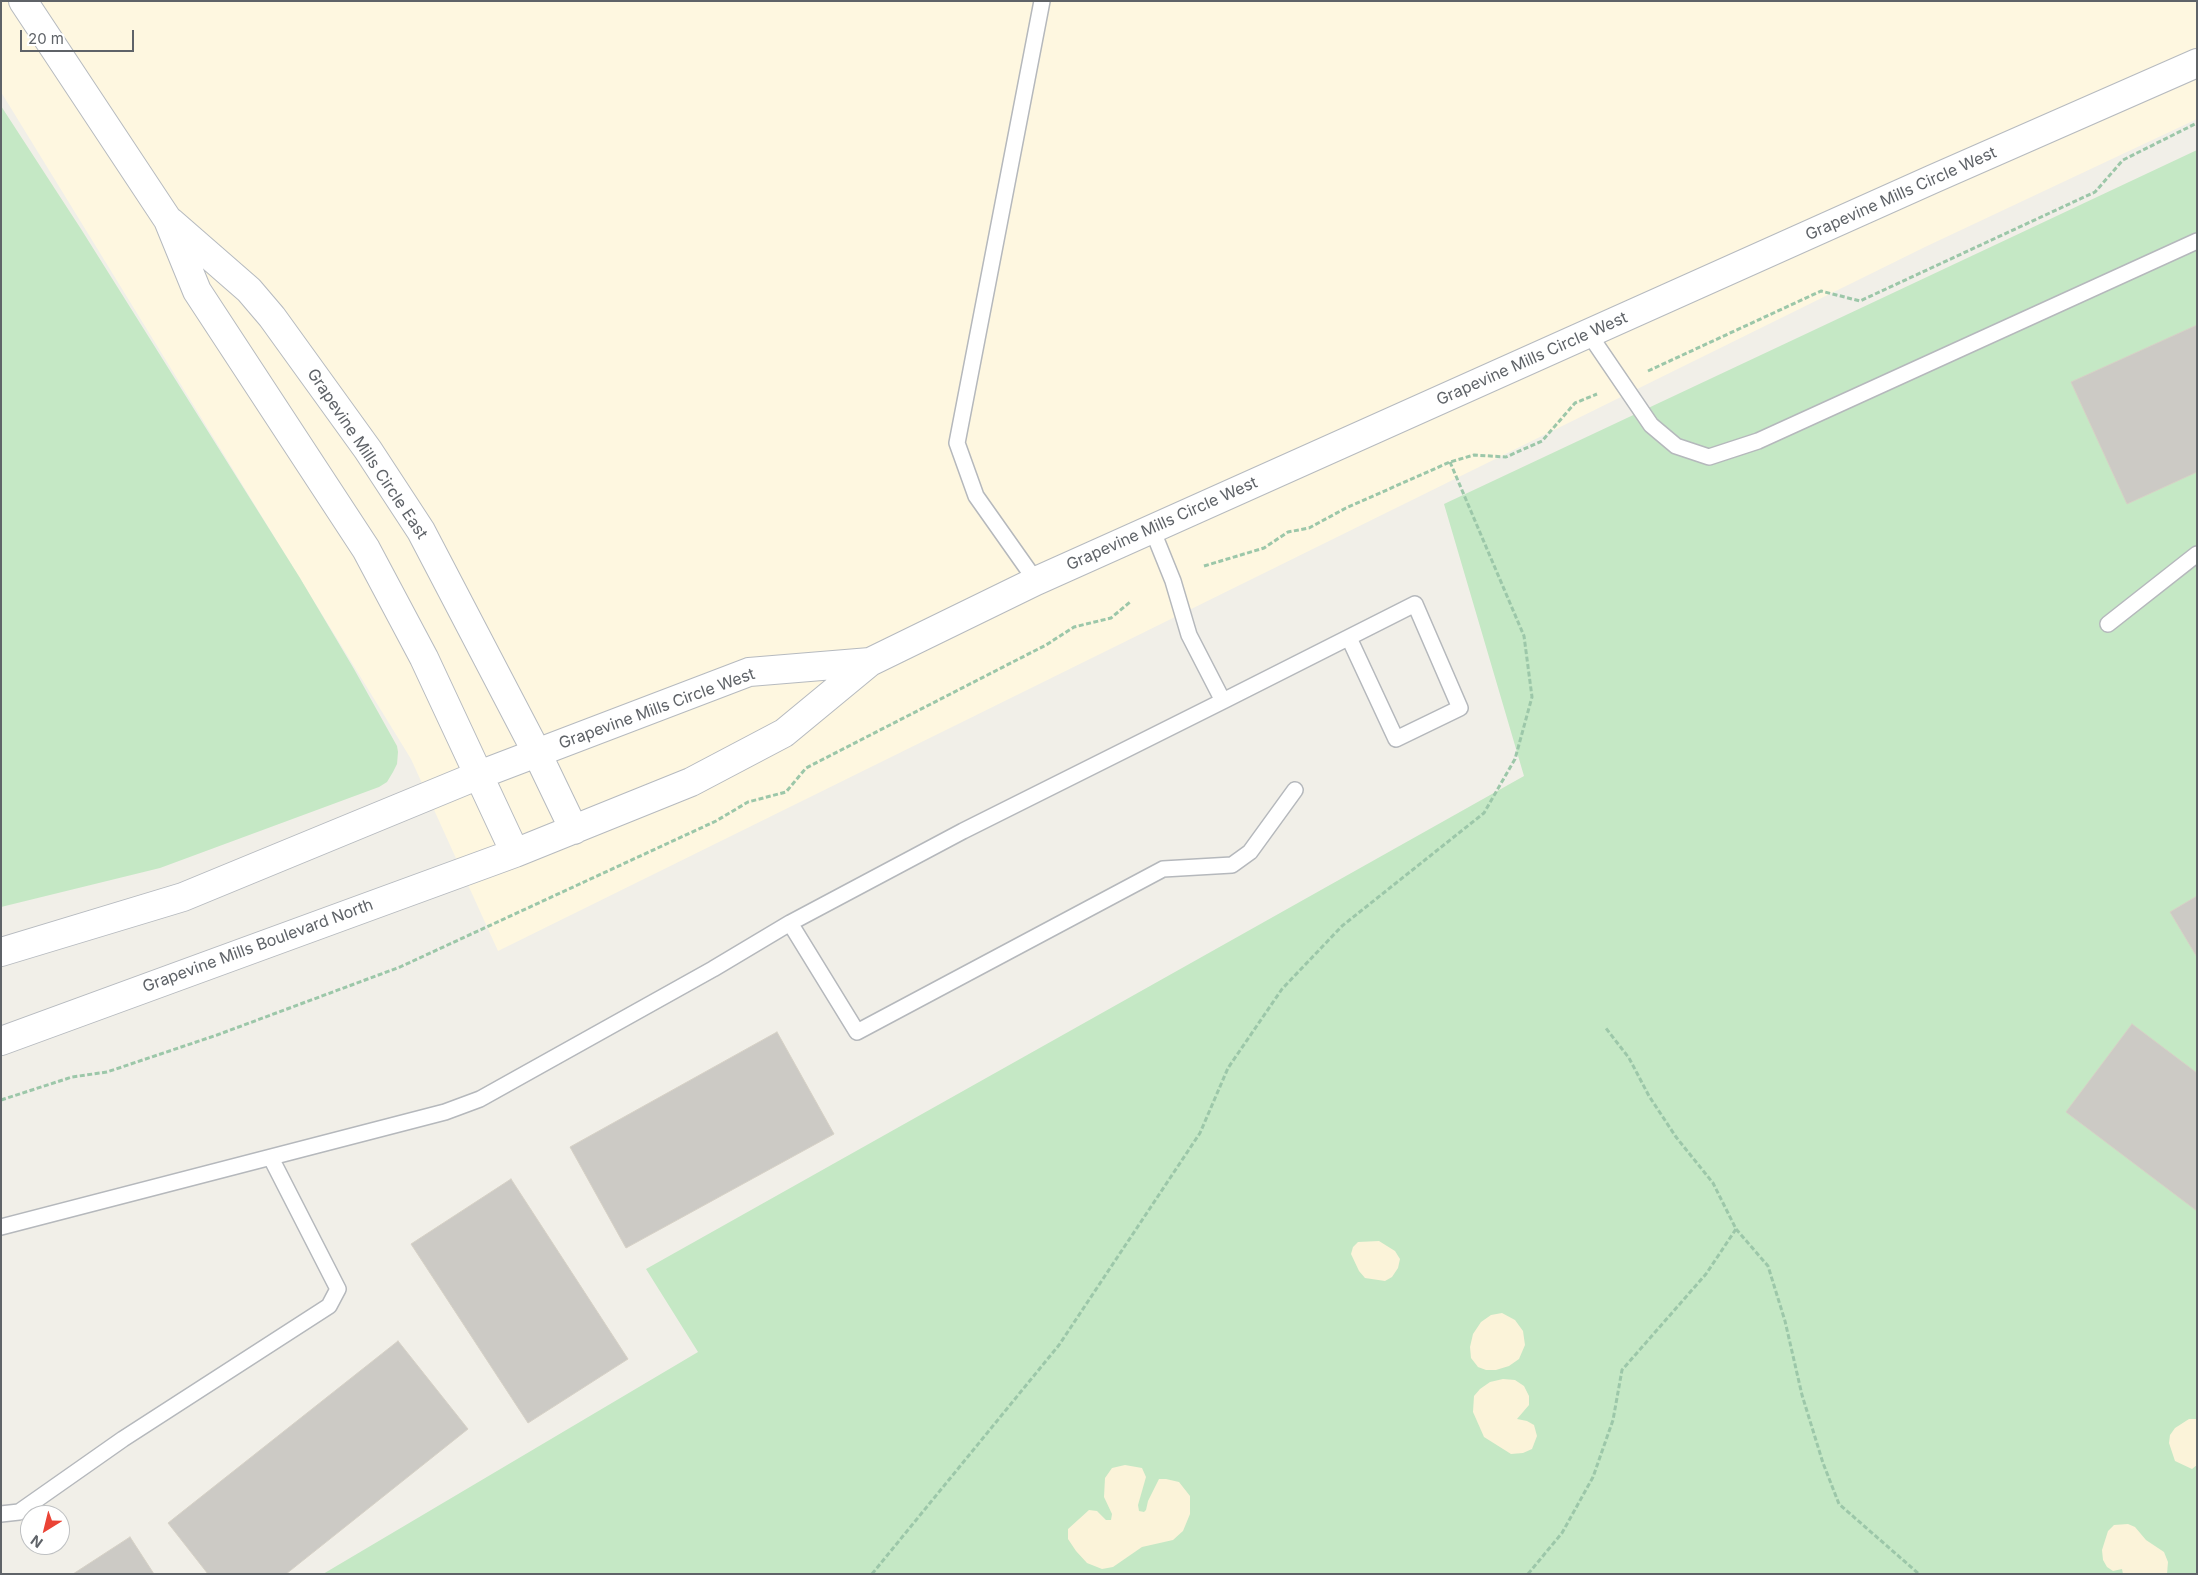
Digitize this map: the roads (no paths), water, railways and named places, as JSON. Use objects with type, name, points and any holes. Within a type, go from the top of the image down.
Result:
[{"type":"street","name":"Grapevine Mills Circle East","points":[[23,1],[168,220],[197,292],[366,549],[424,658],[515,853]]},
{"type":"street","name":"Grapevine Mills Circle West","points":[[515,853],[692,782],[784,733],[870,662],[1036,581],[1924,183],[2197,63]]},
{"type":"street","name":"Grapevine Mills Circle East","points":[[168,220],[249,290],[272,317],[368,450],[421,531],[537,753],[574,830]]},
{"type":"street","name":"Grapevine Mills Circle West","points":[[479,774],[749,672],[870,662]]},
{"type":"street","points":[[1,952],[183,897],[479,774]]},
{"type":"street","name":"Grapevine Mills Boulevard North","points":[[1,1041],[515,853]]},
{"type":"lane","points":[[1036,581],[976,496],[957,443],[1042,1]]},
{"type":"lane","points":[[1589,334],[1651,425],[1676,446],[1709,457],[1758,441],[2197,241]]},
{"type":"lane","points":[[1152,528],[1173,581],[1189,635],[1223,701]]},
{"type":"lane","points":[[2108,624],[2197,554]]},
{"type":"lane","points":[[1,1227],[445,1112],[480,1098],[713,969],[790,923],[963,831],[1415,604],[1460,708],[1396,739],[1349,638]]},
{"type":"lane","points":[[790,923],[857,1032],[1163,869],[1232,865],[1250,852],[1295,790]]},
{"type":"lane","points":[[1,1514],[19,1512],[122,1439],[330,1306],[338,1289],[271,1158]]}]
